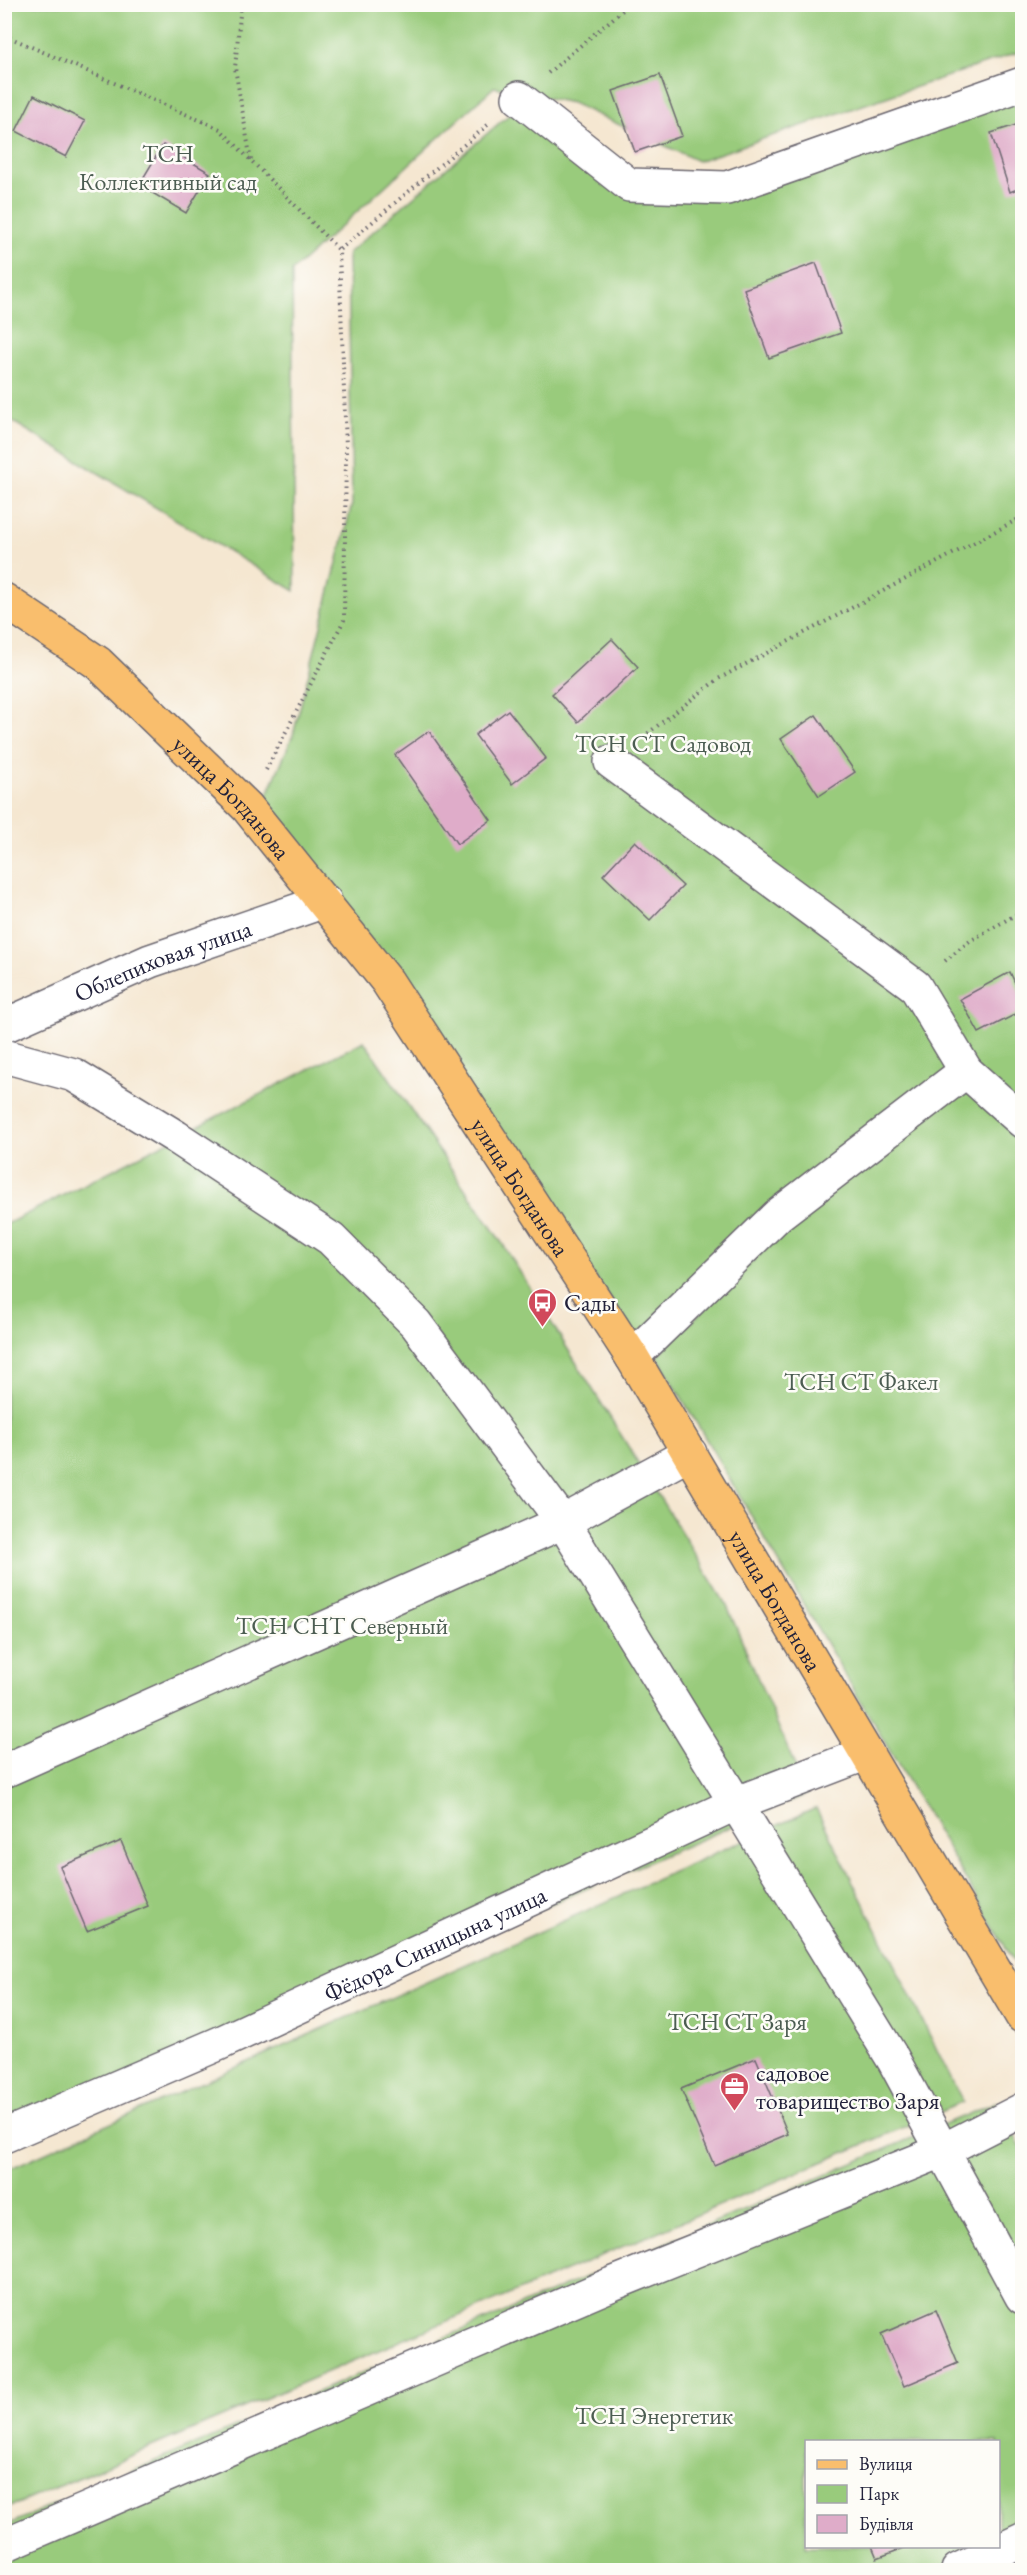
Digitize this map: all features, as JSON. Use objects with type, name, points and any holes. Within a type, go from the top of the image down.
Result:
[{"type":"main road","name":"улица Богданова","points":[[4,600],[98,663],[247,807],[325,901],[387,981],[632,1356],[1023,2016]]},
{"type":"street","points":[[519,98],[629,185],[727,188],[1023,84]]},
{"type":"street","points":[[611,762],[915,986],[966,1071],[1023,1121]]},
{"type":"street","name":"Облепиховая улица","points":[[4,1026],[150,962],[325,901]]},
{"type":"street","points":[[4,1056],[74,1075],[176,1137],[331,1239],[416,1324],[563,1522],[893,2060],[1023,2297]]},
{"type":"street","points":[[632,1356],[778,1215],[966,1071]]},
{"type":"street","points":[[4,1771],[563,1522],[690,1453]]},
{"type":"street","name":"Фёдора Синицына улица","points":[[4,2136],[218,2044],[737,1803],[867,1753]]},
{"type":"street","points":[[4,2545],[612,2284],[942,2151],[1023,2110]]},
{"type":"street","points":[[958,2571],[1023,2540]]},
{"type":"path","points":[[241,4],[235,68],[251,161]]},
{"type":"path","points":[[339,250],[630,4]]},
{"type":"path","points":[[4,35],[220,129],[339,250],[346,448],[344,620],[247,807]]},
{"type":"path","points":[[611,762],[718,679],[1023,517]]},
{"type":"path","points":[[915,986],[970,941],[1023,911]]},
{"type":"green space","name":"ТСН Коллективный сад","points":[[1022,4],[1022,51],[698,161],[572,103],[494,87],[292,271],[295,591],[5,417],[4,5]]},
{"type":"green space","name":"ТСН СТ Садовод","points":[[1022,93],[1022,1132],[948,1071],[637,1338],[265,801],[293,735],[352,504],[348,253],[518,107],[630,195],[741,192]]},
{"type":"green space","name":"ТСН СНТ Северный","points":[[364,1041],[502,1243],[727,1606],[807,1794],[5,2138],[5,1225]]},
{"type":"green space","name":"ТСН СТ Факел","points":[[965,1086],[1022,1141],[1022,1975],[657,1356],[793,1221]]},
{"type":"green space","name":"ТСН СТ Заря","points":[[816,1808],[963,2102],[5,2509],[4,2171]]},
{"type":"green space","name":"ТСН Энергетик","points":[[996,2102],[1022,2150],[1022,2570],[5,2570],[4,2526]]},
{"type":"building","points":[[660,75],[682,136],[635,152],[613,91]]},
{"type":"building","points":[[34,95],[85,121],[66,157],[16,131]]},
{"type":"building","points":[[1022,123],[1022,187],[1010,192],[991,133]]},
{"type":"building","points":[[163,145],[210,173],[186,213],[139,185]]},
{"type":"building","points":[[816,263],[841,333],[769,358],[744,289]]},
{"type":"building","points":[[612,639],[638,667],[578,722],[552,694]]},
{"type":"building","points":[[508,710],[546,758],[512,784],[475,735]]},
{"type":"building","points":[[816,715],[855,772],[819,796],[781,739]]},
{"type":"building","points":[[429,731],[491,820],[457,844],[395,755]]},
{"type":"building","points":[[635,841],[683,886],[650,920],[603,875]]},
{"type":"building","points":[[1010,972],[1022,998],[1022,1011],[979,1033],[960,999]]},
{"type":"building","points":[[121,1841],[148,1906],[87,1931],[60,1867]]},
{"type":"building","name":"садовое товарищество Заря","points":[[756,2058],[788,2134],[714,2165],[681,2089]]},
{"type":"building","points":[[936,2310],[958,2363],[904,2386],[881,2334]]},
{"type":"building","points":[[873,2548],[904,2548],[877,2558]]},
{"type":"place","name":"Сады","points":[[543,1328]]},
{"type":"place","name":"садовое товарищество Заря","points":[[735,2112]]}]
